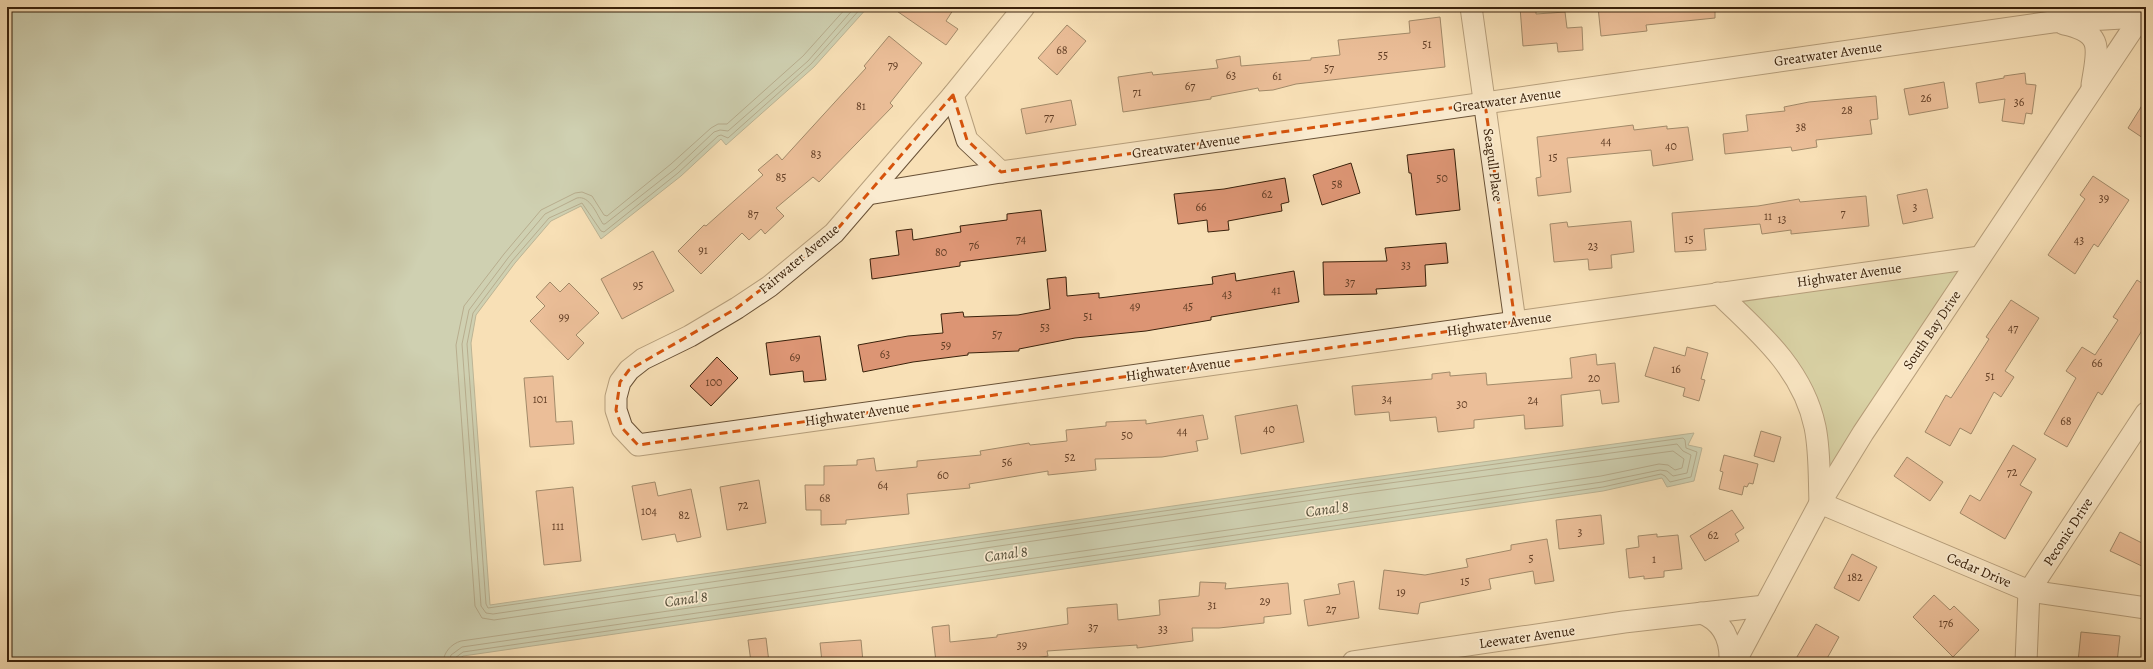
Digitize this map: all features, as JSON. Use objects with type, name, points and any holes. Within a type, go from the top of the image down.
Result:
[{"type":"street","name":"Fairwater Avenue","points":[[638,445],[622,428],[616,410],[616,396],[620,382],[629,370],[643,359],[690,336],[770,286],[834,233],[953,95],[1024,7]]},
{"type":"street","name":"Seagull Place","points":[[1472,7],[1515,322]]},
{"type":"street","name":"Greatwater Avenue","points":[[868,194],[1001,172],[2052,22],[2144,16]]},
{"type":"street","name":"South Bay Drive","points":[[1735,662],[1820,503],[1863,433],[2092,90],[2144,16]]},
{"type":"street","points":[[2052,22],[2077,27],[2091,35],[2096,44],[2092,90]]},
{"type":"street","points":[[953,95],[966,140],[1001,172]]},
{"type":"street","name":"Highwater Avenue","points":[[638,445],[1980,257]]},
{"type":"street","points":[[1718,294],[1765,338],[1788,364],[1809,404],[1815,428],[1820,503]]},
{"type":"street","name":"Peconic Drive","points":[[2029,591],[2146,413]]},
{"type":"street","name":"Cedar Drive","points":[[1820,503],[2029,591],[2146,608]]},
{"type":"street","points":[[2026,662],[2029,591]]},
{"type":"street","name":"Leewater Avenue","points":[[1353,662],[1624,622],[1765,606]]},
{"type":"street","points":[[1701,613],[1712,617],[1723,629],[1731,649],[1730,662]]},
{"type":"highlighted area","points":[[953,95],[967,140],[1001,172],[1485,103],[1515,322],[638,445],[622,428],[616,410],[620,382],[629,370],[737,308],[834,233]]},
{"type":"green space","points":[[1972,261],[1823,495],[1815,416],[1725,296]]},
{"type":"water","name":"Canal 8","points":[[7,7],[868,7],[814,67],[726,145],[721,139],[681,176],[601,239],[581,206],[551,221],[515,263],[476,315],[471,343],[490,605],[1352,480],[1694,433],[1688,445],[1702,448],[1694,481],[1667,487],[1662,478],[1603,491],[463,656],[456,662],[7,662]]},
{"type":"building","points":[[891,7],[955,7],[946,21],[958,29],[946,45]]},
{"type":"building","points":[[1520,7],[1536,7],[1536,14],[1565,12],[1567,28],[1582,27],[1583,50],[1558,52],[1557,43],[1523,46]]},
{"type":"building","points":[[1598,7],[1715,7],[1715,18],[1646,25],[1647,31],[1601,36]]},
{"type":"building","points":[[1440,17],[1445,67],[1296,84],[1273,90],[1259,91],[1258,88],[1211,97],[1211,99],[1123,112],[1118,77],[1152,72],[1153,75],[1218,68],[1216,60],[1240,56],[1241,66],[1311,60],[1311,58],[1340,55],[1338,40],[1410,33],[1409,21]]},
{"type":"building","points":[[1067,25],[1086,41],[1057,75],[1038,58]]},
{"type":"building","points":[[889,36],[922,63],[890,103],[893,106],[819,182],[813,177],[776,208],[784,216],[765,234],[761,229],[749,240],[742,233],[701,274],[678,251],[704,225],[706,226],[763,175],[758,170],[777,154],[782,160],[866,68],[864,66]]},
{"type":"building","points":[[2025,73],[2026,84],[2036,85],[2032,114],[2026,113],[2024,124],[2002,121],[2005,99],[1979,103],[1976,83],[2004,78],[2004,76]]},
{"type":"building","points":[[1944,82],[1948,108],[1909,115],[1904,89]]},
{"type":"building","points":[[1876,96],[1878,119],[1870,120],[1872,134],[1816,140],[1817,147],[1792,151],[1791,147],[1725,154],[1723,134],[1748,131],[1746,115],[1785,111],[1784,107],[1809,102]]},
{"type":"building","points":[[2146,99],[2146,140],[2128,128]]},
{"type":"building","points":[[1071,100],[1076,125],[1026,134],[1021,109]]},
{"type":"building","points":[[1633,125],[1634,130],[1667,126],[1667,129],[1688,127],[1693,160],[1653,166],[1651,150],[1567,158],[1571,192],[1538,196],[1536,178],[1541,177],[1537,137]]},
{"type":"building","points":[[1454,149],[1460,210],[1416,215],[1411,173],[1409,173],[1407,155]]},
{"type":"building","points":[[1351,163],[1360,193],[1322,205],[1313,175]]},
{"type":"building","points":[[2093,176],[2129,200],[2098,247],[2094,244],[2075,274],[2048,255],[2085,199],[2080,195]]},
{"type":"building","points":[[1285,178],[1289,202],[1281,204],[1282,211],[1228,221],[1229,230],[1208,232],[1207,220],[1178,224],[1174,194],[1224,189]]},
{"type":"building","points":[[1927,189],[1933,218],[1903,224],[1897,195]]},
{"type":"building","points":[[1866,196],[1869,226],[1791,234],[1791,230],[1762,234],[1760,224],[1704,229],[1706,250],[1675,252],[1672,213],[1758,206],[1799,199],[1800,202]]},
{"type":"building","points":[[1041,210],[1046,251],[960,262],[960,266],[872,279],[870,259],[899,255],[896,231],[912,229],[913,240],[961,232],[960,226],[1007,220],[1007,214]]},
{"type":"building","points":[[1631,221],[1634,252],[1611,255],[1612,268],[1589,270],[1588,259],[1554,262],[1550,224],[1567,222],[1568,227]]},
{"type":"building","points":[[1446,243],[1448,263],[1425,265],[1426,286],[1376,289],[1377,294],[1324,295],[1323,262],[1387,261],[1385,248]]},
{"type":"building","points":[[653,251],[674,291],[622,319],[601,279]]},
{"type":"building","points":[[1294,271],[1299,302],[1211,317],[1211,320],[1146,331],[1075,338],[1019,349],[1019,351],[968,353],[968,355],[913,362],[863,372],[858,345],[908,336],[943,333],[941,314],[963,312],[964,317],[1018,315],[1050,309],[1047,279],[1066,277],[1067,296],[1099,293],[1099,298],[1213,284],[1212,277],[1235,273],[1236,281]]},
{"type":"building","points":[[2137,280],[2146,286],[2146,324],[2102,395],[2098,392],[2067,447],[2044,434],[2076,378],[2066,371],[2082,347],[2095,355],[2118,320],[2113,317]]},
{"type":"building","points":[[550,282],[560,292],[569,283],[599,313],[576,335],[584,343],[568,360],[530,321],[545,306],[536,297]]},
{"type":"building","points":[[2011,300],[2039,318],[2005,371],[2014,377],[2001,397],[1994,392],[1971,434],[1960,428],[1950,446],[1925,432],[1946,395],[1951,398],[1989,339],[1986,337]]},
{"type":"building","points":[[820,336],[826,380],[804,382],[803,371],[770,375],[766,343]]},
{"type":"building","points":[[1654,347],[1685,356],[1687,347],[1708,353],[1701,379],[1705,380],[1699,401],[1683,396],[1685,388],[1645,376]]},
{"type":"building","points":[[1596,354],[1597,365],[1615,363],[1619,402],[1602,404],[1600,390],[1561,395],[1563,426],[1525,429],[1524,415],[1474,420],[1474,428],[1438,432],[1436,417],[1390,421],[1389,412],[1355,415],[1352,386],[1432,379],[1432,374],[1450,372],[1450,376],[1486,373],[1487,385],[1572,378],[1570,358]]},
{"type":"building","points":[[717,357],[738,378],[711,406],[690,386]]},
{"type":"building","points":[[553,376],[556,422],[572,421],[574,444],[530,447],[524,378]]},
{"type":"building","points":[[1297,405],[1304,442],[1241,454],[1235,416]]},
{"type":"building","points":[[1203,415],[1208,439],[1196,441],[1198,451],[1162,457],[1095,459],[1096,470],[1048,475],[1048,471],[969,484],[970,488],[907,494],[909,514],[846,520],[846,524],[821,525],[821,510],[806,510],[805,485],[824,485],[824,466],[857,465],[857,460],[874,458],[876,471],[917,467],[917,461],[981,455],[980,451],[1029,443],[1030,445],[1067,441],[1066,430],[1106,426],[1106,422],[1146,420],[1146,424]]},
{"type":"building","points":[[1761,431],[1781,437],[1774,462],[1754,456]]},
{"type":"building","points":[[2013,445],[2036,459],[2020,485],[2032,492],[2005,539],[1960,513],[1970,495],[1980,501]]},
{"type":"building","points":[[1724,455],[1758,464],[1753,484],[1749,483],[1747,487],[1744,486],[1742,495],[1719,489],[1723,472],[1720,471]]},
{"type":"building","points":[[1907,457],[1943,482],[1930,501],[1894,476]]},
{"type":"building","points":[[759,480],[766,523],[727,530],[720,487]]},
{"type":"building","points":[[655,482],[658,496],[691,489],[701,537],[677,542],[675,534],[642,540],[632,486]]},
{"type":"building","points":[[573,487],[581,561],[544,565],[536,491]]},
{"type":"building","points":[[1732,510],[1744,528],[1735,534],[1739,541],[1705,561],[1690,536]]},
{"type":"building","points":[[1601,515],[1604,544],[1559,549],[1556,520]]},
{"type":"building","points":[[2120,532],[2146,545],[2146,568],[2110,551]]},
{"type":"building","points":[[1657,534],[1657,537],[1678,535],[1682,569],[1664,571],[1664,577],[1644,579],[1644,576],[1629,578],[1626,549],[1639,547],[1638,536]]},
{"type":"building","points":[[1547,539],[1554,581],[1535,584],[1533,571],[1489,579],[1491,589],[1420,603],[1418,614],[1379,609],[1384,570],[1425,575],[1468,567],[1466,559],[1511,550],[1511,545]]},
{"type":"building","points":[[1852,554],[1877,567],[1859,601],[1834,588]]},
{"type":"building","points":[[1354,581],[1359,618],[1308,626],[1304,600],[1340,594],[1338,584]]},
{"type":"building","points":[[1200,582],[1226,583],[1225,589],[1288,583],[1291,614],[1264,617],[1264,623],[1219,628],[1192,628],[1193,641],[1137,648],[1137,645],[1047,651],[1048,656],[1011,662],[936,662],[932,627],[949,625],[950,642],[997,637],[997,635],[1068,624],[1067,608],[1117,604],[1118,620],[1160,615],[1159,600],[1199,596]]},
{"type":"building","points":[[1934,595],[1950,610],[1954,606],[1979,630],[1953,657],[1913,617]]},
{"type":"building","points":[[1816,624],[1839,637],[1825,662],[1794,662]]},
{"type":"building","points":[[2081,632],[2120,636],[2117,662],[2078,662]]},
{"type":"building","points":[[766,638],[769,662],[751,662],[748,640]]},
{"type":"building","points":[[861,640],[863,662],[822,662],[820,643]]}]
